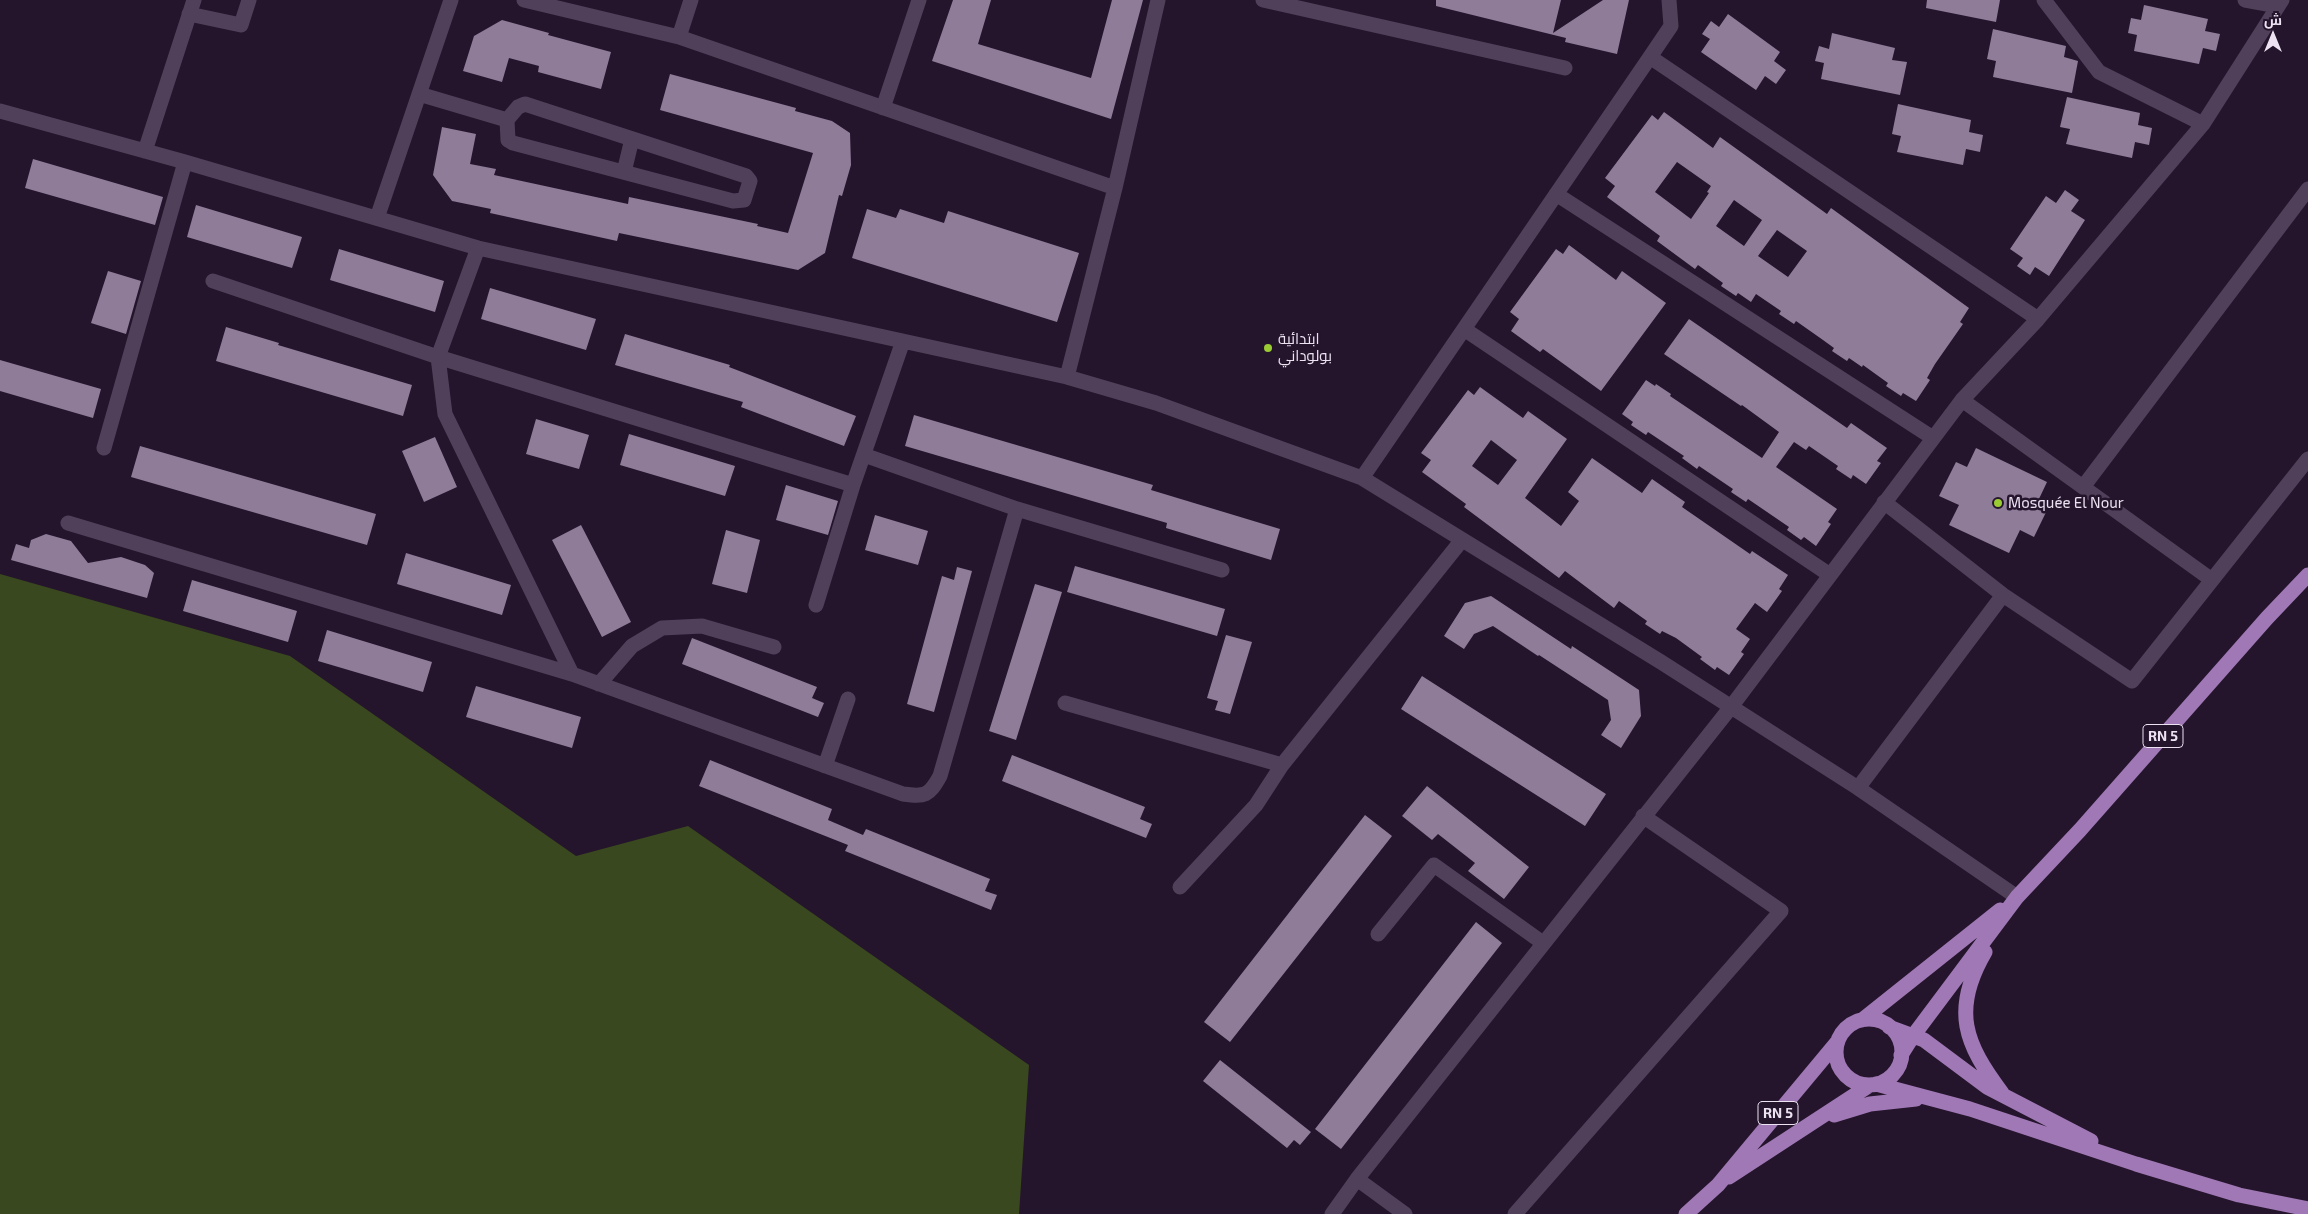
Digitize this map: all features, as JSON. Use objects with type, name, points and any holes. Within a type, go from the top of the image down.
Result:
[{"type":"main road","name":"RN 5","points":[[1901,1055],[1913,1036],[2017,897],[2080,830],[2267,618],[2308,575]]},
{"type":"main road","name":"RN 5","points":[[1862,1020],[2017,897]]},
{"type":"main road","points":[[2006,1098],[1974,1052],[1966,1018],[1966,998],[1979,963],[2017,897]]},
{"type":"main road","points":[[2136,1164],[2006,1098],[1974,1080],[1924,1040],[1889,1027],[1881,1022],[1862,1020],[1847,1028],[1838,1041],[1837,1062],[1842,1072],[1854,1081],[1929,1098],[1987,1114],[2136,1164],[2239,1195],[2308,1209]]},
{"type":"main road","points":[[1873,1085],[1894,1073],[1901,1055],[1898,1040],[1889,1027]]},
{"type":"main road","name":"RN 5","points":[[1686,1214],[1718,1185],[1838,1041]]},
{"type":"main road","name":"RN 5","points":[[1718,1185],[1873,1085]]},
{"type":"main road","points":[[1814,1123],[1870,1104],[1929,1098]]},
{"type":"street","points":[[145,151],[191,7],[241,25],[249,0]]},
{"type":"street","points":[[377,218],[451,0]]},
{"type":"street","points":[[524,0],[578,6],[679,37],[1115,188]]},
{"type":"street","points":[[679,37],[692,0]]},
{"type":"street","points":[[883,108],[918,0]]},
{"type":"street","points":[[1067,377],[1115,188],[1158,0]]},
{"type":"street","points":[[1264,0],[1565,68]]},
{"type":"street","points":[[1362,478],[1671,26],[1669,0]]},
{"type":"street","points":[[2044,0],[2099,72],[2202,124]]},
{"type":"street","points":[[1332,1214],[1357,1179],[1730,707],[1962,400],[2038,319],[2202,124],[2280,3],[2245,0]]},
{"type":"street","points":[[1650,57],[2038,319]]},
{"type":"street","points":[[419,94],[507,120]]},
{"type":"street","points":[[525,104],[746,176],[750,181],[744,200],[740,202],[513,143],[508,140],[507,120],[518,107],[525,104]]},
{"type":"street","points":[[0,111],[185,162],[478,248],[1067,377],[1156,403],[1362,478],[1858,788],[2017,897]]},
{"type":"street","points":[[624,172],[632,139]]},
{"type":"street","points":[[104,448],[185,162]]},
{"type":"street","points":[[2084,487],[2308,189]]},
{"type":"street","points":[[1556,194],[1933,438]]},
{"type":"street","points":[[478,248],[438,356],[445,414],[572,674]]},
{"type":"street","points":[[213,281],[438,356],[853,485]]},
{"type":"street","points":[[1464,329],[1830,575]]},
{"type":"street","points":[[816,605],[853,485],[903,341]]},
{"type":"street","points":[[1962,400],[2212,580]]},
{"type":"street","points":[[864,456],[1017,509],[1222,570]]},
{"type":"street","points":[[1884,502],[2003,595],[2132,681],[2308,459]]},
{"type":"street","points":[[68,523],[572,674],[903,794],[921,796],[932,791],[940,776],[1017,509]]},
{"type":"street","points":[[1180,887],[1256,805],[1282,764],[1462,540]]},
{"type":"street","points":[[1858,788],[2003,595]]},
{"type":"street","points":[[599,684],[632,646],[662,628],[702,626],[774,647]]},
{"type":"street","points":[[825,766],[848,699]]},
{"type":"street","points":[[1065,703],[1282,764]]},
{"type":"street","points":[[1515,1214],[1781,911],[1643,816]]},
{"type":"street","points":[[1378,934],[1434,865],[1543,943]]},
{"type":"street","points":[[1357,1179],[1405,1214]]},
{"type":"green space","points":[[0,574],[290,656],[576,856],[688,826],[1029,1065],[1019,1214],[0,1214]]},
{"type":"building","points":[[953,0],[991,0],[978,44],[1091,78],[1112,0],[1143,0],[1111,119],[932,61]]},
{"type":"building","points":[[1436,0],[1561,0],[1553,33],[1603,0],[1629,0],[1617,54],[1565,42],[1566,38],[1436,6]]},
{"type":"building","points":[[1927,0],[2000,0],[1996,22],[1926,8]]},
{"type":"building","points":[[2144,5],[2208,19],[2205,31],[2220,34],[2216,51],[2203,48],[2199,64],[2134,51],[2137,35],[2128,33],[2131,18],[2141,20]]},
{"type":"building","points":[[1728,14],[1780,52],[1774,61],[1786,70],[1776,84],[1765,76],[1756,90],[1701,52],[1710,39],[1702,34],[1711,21],[1719,27]]},
{"type":"building","points":[[502,20],[611,52],[601,89],[538,72],[539,66],[509,58],[502,82],[463,71],[474,36]]},
{"type":"building","points":[[1993,29],[2066,46],[2064,57],[2078,61],[2072,93],[1993,77],[1996,61],[1987,59]]},
{"type":"building","points":[[1832,33],[1895,48],[1892,60],[1907,62],[1900,95],[1821,79],[1824,63],[1815,61],[1819,46],[1829,49]]},
{"type":"building","points":[[670,74],[796,108],[795,111],[832,121],[850,133],[851,165],[842,196],[839,195],[825,253],[798,270],[619,233],[617,241],[490,213],[491,209],[452,201],[433,175],[442,127],[476,134],[470,164],[496,169],[494,175],[628,204],[629,197],[758,224],[757,226],[788,233],[813,153],[660,110]]},
{"type":"building","points":[[2067,97],[2140,113],[2138,125],[2152,128],[2149,145],[2135,142],[2132,158],[2066,144],[2070,129],[2060,127]]},
{"type":"building","points":[[1898,104],[1971,120],[1969,132],[1983,135],[1980,152],[1966,149],[1963,165],[1897,152],[1901,136],[1892,134]]},
{"type":"building","points":[[1664,112],[1713,148],[1720,137],[1827,214],[1831,208],[1969,308],[1960,322],[1963,324],[1935,364],[1927,378],[1930,380],[1916,401],[1903,393],[1901,396],[1886,386],[1888,383],[1863,365],[1862,367],[1849,358],[1847,361],[1832,351],[1834,348],[1796,321],[1794,324],[1779,314],[1781,311],[1756,294],[1751,302],[1738,293],[1736,296],[1721,286],[1723,283],[1698,265],[1695,269],[1657,241],[1660,236],[1607,197],[1615,186],[1605,178],[1652,115],[1658,120]],"holes":[[[1677,162],[1711,186],[1707,192],[1709,193],[1691,219],[1655,192]],[[1734,200],[1762,220],[1744,246],[1716,226]],[[1777,230],[1807,251],[1788,277],[1758,256]]]},
{"type":"building","points":[[33,159],[163,197],[155,225],[25,188]]},
{"type":"building","points":[[2065,190],[2079,200],[2071,211],[2085,220],[2049,276],[2035,267],[2030,275],[2017,266],[2023,258],[2010,249],[2046,196],[2056,203]]},
{"type":"building","points":[[196,205],[302,237],[292,268],[187,237]]},
{"type":"building","points":[[867,209],[896,218],[900,209],[944,223],[948,211],[1079,253],[1057,322],[852,258]]},
{"type":"building","points":[[1569,245],[1616,280],[1622,271],[1666,303],[1601,391],[1543,349],[1540,352],[1511,331],[1519,319],[1510,312],[1556,249],[1563,254]]},
{"type":"building","points":[[339,249],[444,281],[435,312],[330,280]]},
{"type":"building","points":[[108,271],[141,281],[126,334],[91,323]]},
{"type":"building","points":[[490,288],[596,319],[586,350],[481,319]]},
{"type":"building","points":[[1689,319],[1847,428],[1851,423],[1887,448],[1877,461],[1881,463],[1866,484],[1853,475],[1851,479],[1836,469],[1838,466],[1809,446],[1806,450],[1794,442],[1776,467],[1837,509],[1828,522],[1831,524],[1816,546],[1804,537],[1801,540],[1787,530],[1789,527],[1748,499],[1746,502],[1731,492],[1733,489],[1699,466],[1697,469],[1682,458],[1684,456],[1648,432],[1646,435],[1631,425],[1633,422],[1622,414],[1646,380],[1671,394],[1670,396],[1762,458],[1779,432],[1742,405],[1664,354]]},
{"type":"building","points":[[226,327],[279,343],[278,345],[412,385],[403,416],[216,361]]},
{"type":"building","points":[[625,334],[730,365],[729,367],[856,416],[844,446],[741,407],[743,402],[615,365]]},
{"type":"building","points":[[0,360],[101,389],[93,418],[0,391]]},
{"type":"building","points":[[1480,387],[1523,418],[1528,411],[1567,439],[1525,498],[1561,526],[1579,501],[1568,492],[1592,458],[1642,493],[1652,479],[1685,502],[1682,507],[1750,554],[1752,551],[1788,575],[1779,589],[1782,591],[1767,612],[1755,603],[1736,629],[1750,639],[1741,652],[1744,654],[1729,675],[1717,667],[1715,670],[1700,659],[1702,657],[1676,638],[1662,631],[1660,634],[1645,624],[1647,621],[1619,601],[1614,608],[1565,571],[1559,578],[1464,507],[1466,504],[1422,472],[1431,460],[1421,453],[1468,390],[1474,395]],"holes":[[[1491,440],[1517,460],[1498,485],[1472,466]]]},
{"type":"building","points":[[914,415],[1153,485],[1151,490],[1280,529],[1271,560],[1166,528],[1167,523],[905,446]]},
{"type":"building","points":[[536,419],[589,435],[579,469],[526,454]]},
{"type":"building","points":[[629,434],[735,466],[725,496],[620,465]]},
{"type":"building","points":[[435,437],[457,487],[424,502],[402,451]]},
{"type":"building","points":[[140,446],[376,514],[367,545],[131,477]]},
{"type":"building","name":"Mosquée El Nour","points":[[1976,448],[2047,482],[2038,501],[2049,506],[2034,537],[2020,530],[2009,553],[1949,525],[1959,505],[1939,496],[1956,462],[1967,467]]},
{"type":"building","points":[[786,485],[838,501],[828,535],[776,520]]},
{"type":"building","points":[[875,515],[928,531],[918,565],[865,550]]},
{"type":"building","points":[[581,525],[631,622],[602,637],[552,540]]},
{"type":"building","points":[[726,530],[760,540],[747,593],[712,584]]},
{"type":"building","points":[[46,534],[71,541],[88,563],[121,557],[145,565],[154,573],[147,598],[11,560],[16,544],[29,548],[31,540]]},
{"type":"building","points":[[406,553],[511,585],[502,615],[397,584]]},
{"type":"building","points":[[1075,566],[1225,609],[1217,636],[1067,592]]},
{"type":"building","points":[[957,567],[972,571],[934,712],[907,704],[942,576],[954,580]]},
{"type":"building","points":[[192,580],[297,611],[288,642],[183,611]]},
{"type":"building","points":[[1035,584],[1062,592],[1016,740],[989,731]]},
{"type":"building","points":[[1491,596],[1571,649],[1572,646],[1639,690],[1641,716],[1621,748],[1601,735],[1611,720],[1608,700],[1539,655],[1493,626],[1474,634],[1464,649],[1444,636],[1465,603]]},
{"type":"building","points":[[327,630],[432,662],[423,692],[318,661]]},
{"type":"building","points":[[1226,635],[1252,642],[1230,714],[1215,710],[1218,701],[1207,698]]},
{"type":"building","points":[[692,638],[817,687],[812,698],[824,703],[818,717],[682,664]]},
{"type":"building","points":[[1422,676],[1606,794],[1585,826],[1401,709]]},
{"type":"building","points":[[476,686],[581,717],[572,748],[466,717]]},
{"type":"building","points":[[1012,755],[1145,807],[1140,819],[1152,824],[1146,838],[1002,781]]},
{"type":"building","points":[[710,760],[832,809],[828,820],[863,835],[866,829],[990,879],[985,891],[997,895],[991,910],[845,851],[848,845],[699,786]]},
{"type":"building","points":[[1427,786],[1529,867],[1504,899],[1468,871],[1475,863],[1438,834],[1432,840],[1402,816]]},
{"type":"building","points":[[1365,815],[1392,836],[1230,1042],[1204,1022]]},
{"type":"building","points":[[1476,922],[1502,943],[1341,1149],[1315,1129]]},
{"type":"building","points":[[1220,1060],[1311,1132],[1300,1145],[1294,1140],[1287,1148],[1203,1081]]},
{"type":"place","name":"ابتدائية بولوداني","points":[[1268,348]]},
{"type":"place","name":"Mosquée El Nour","points":[[1998,503]]}]
